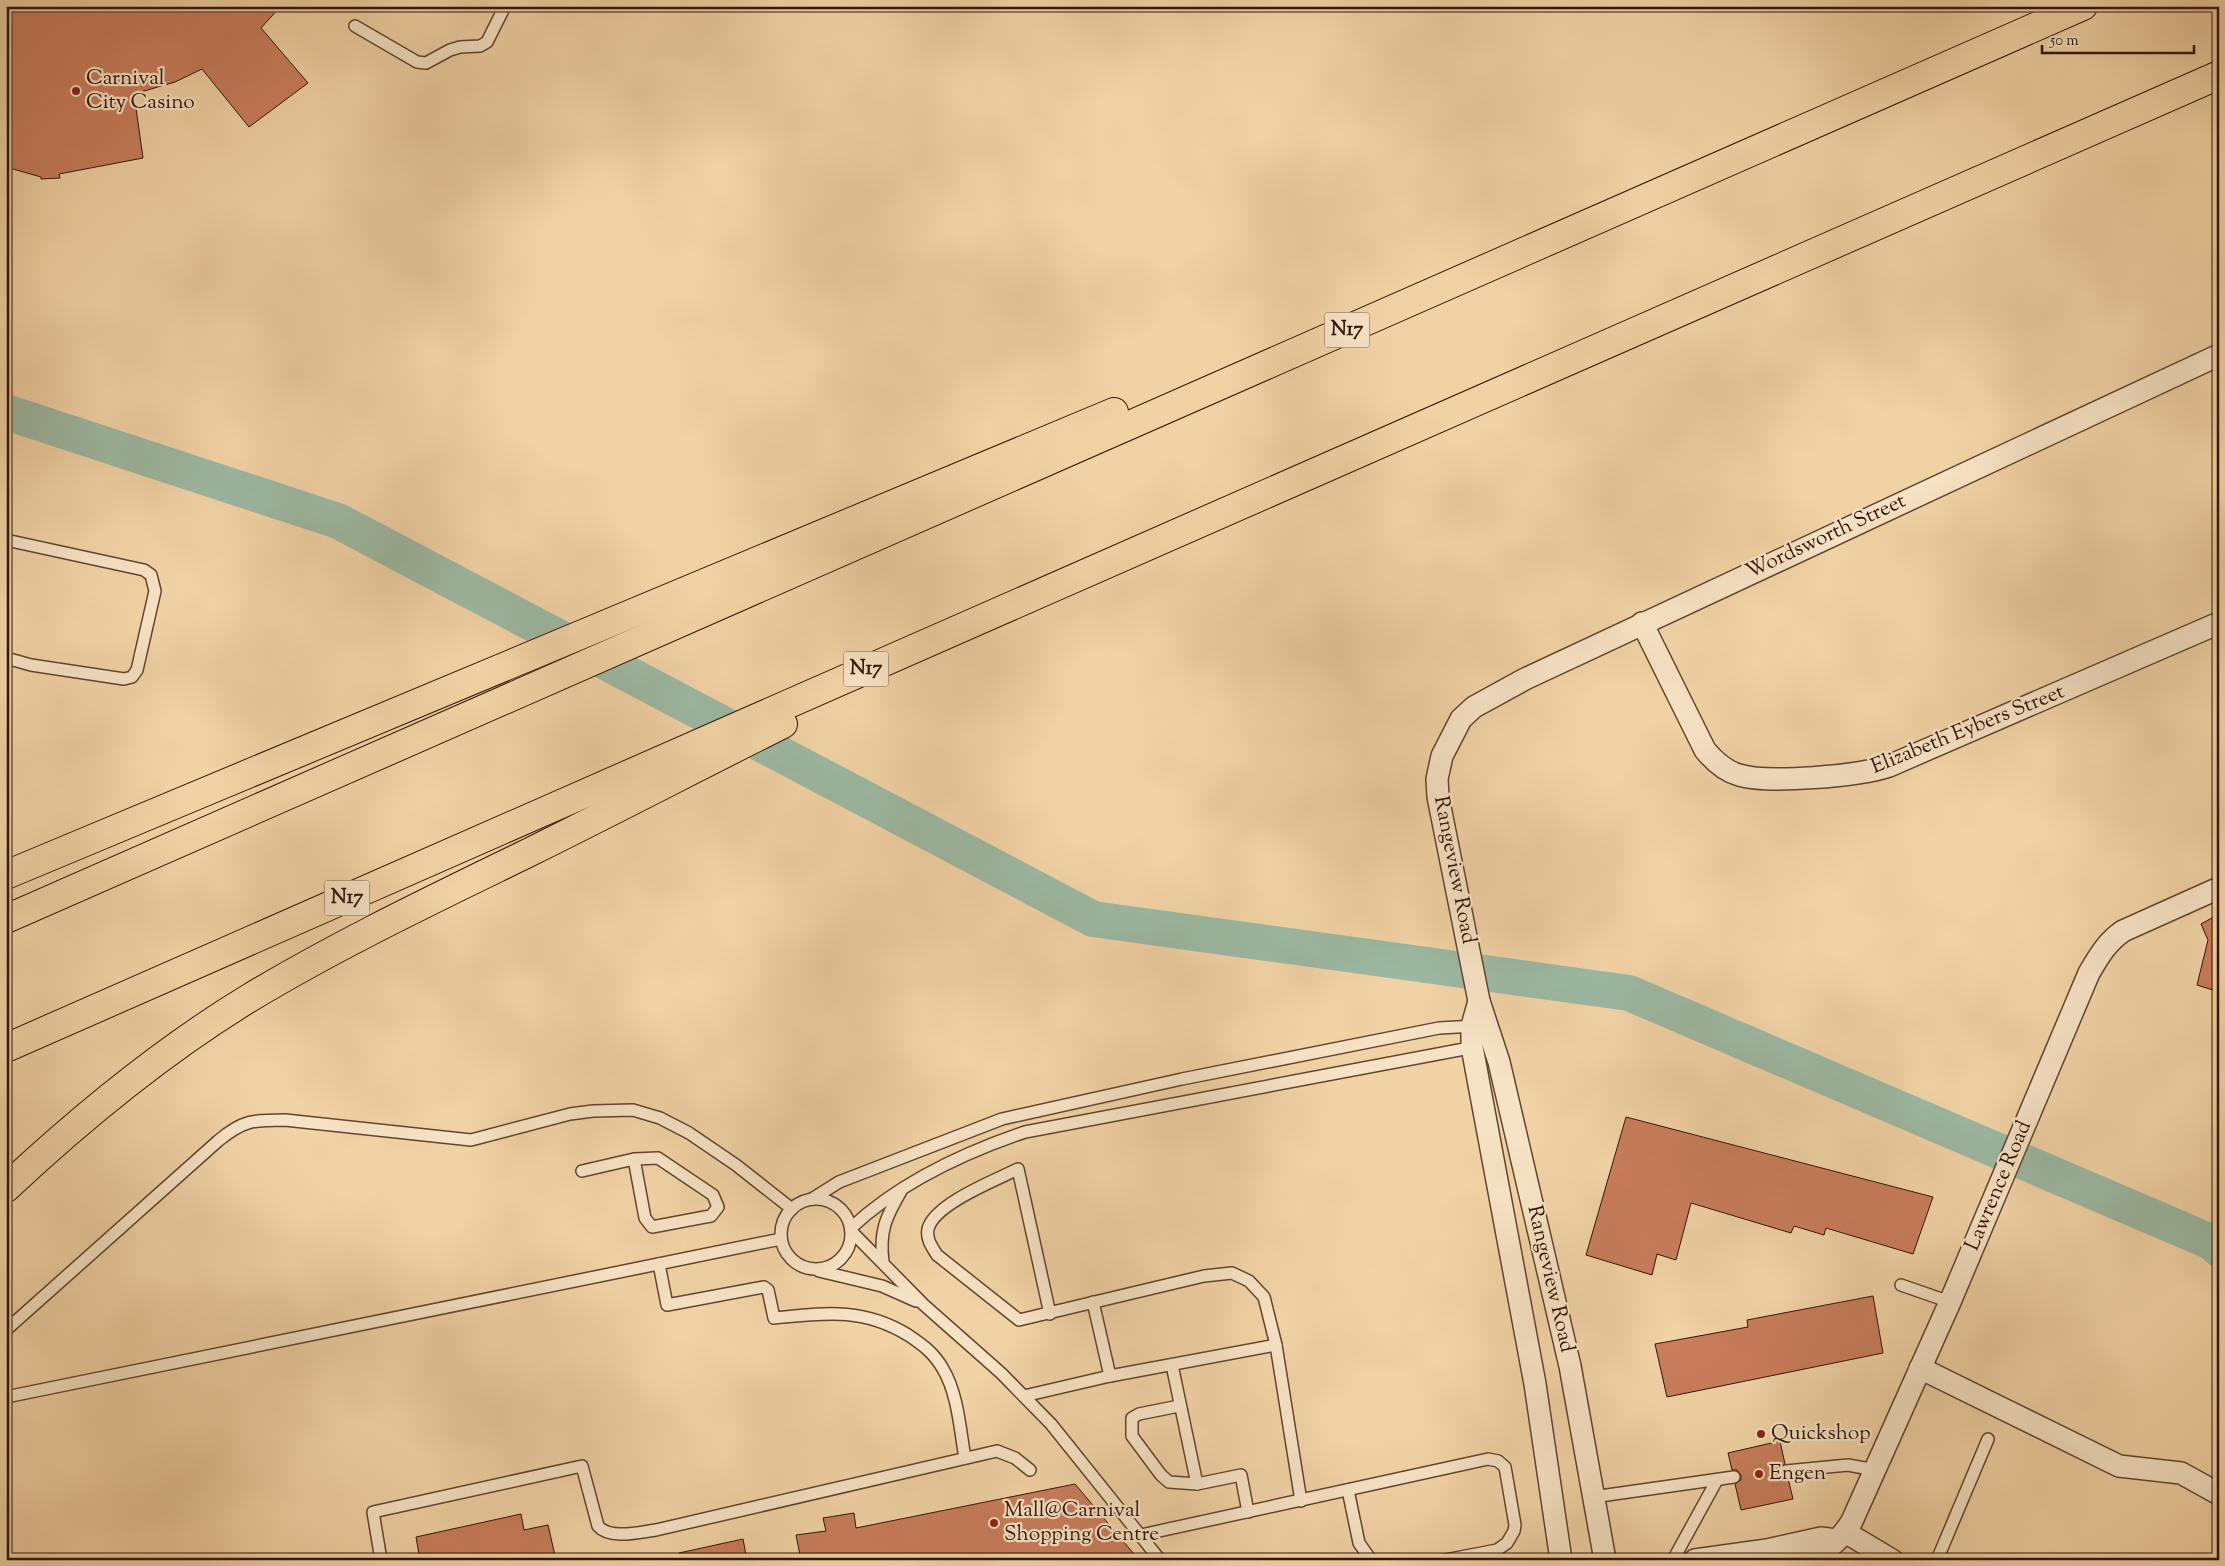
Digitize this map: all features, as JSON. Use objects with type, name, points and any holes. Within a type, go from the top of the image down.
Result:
[{"type":"highway","name":"N17","points":[[6,918],[2082,6]]},
{"type":"highway","name":"N17","points":[[6,1048],[688,748],[762,724],[981,618],[2219,75]]},
{"type":"highway","points":[[6,875],[1752,146],[1812,126]]},
{"type":"highway","points":[[6,1188],[104,1100],[156,1061],[251,997],[338,948],[422,905],[718,758],[762,724]]},
{"type":"highway","points":[[6,865],[191,797]]},
{"type":"street","name":"Wordsworth Street","points":[[1449,740],[1461,718],[1480,703],[1642,623],[2219,355]]},
{"type":"street","name":"Elizabeth Eybers Street","points":[[1642,623],[1705,750],[1720,765],[1732,772],[1765,778],[1850,775],[1888,766],[2219,623]]},
{"type":"street","name":"Rangeview Road","points":[[1449,740],[1439,768],[1438,797],[1479,1001],[1480,1025],[1472,1047],[1534,1384],[1561,1560]]},
{"type":"street","name":"Lawrence Road","points":[[1801,1560],[1824,1552],[1840,1536],[1875,1470],[1950,1302],[2089,972],[2109,943],[2130,927],[2219,888]]},
{"type":"street","name":"Rangeview Road","points":[[1480,1025],[1495,1046],[1570,1366],[1604,1560]]},
{"type":"street","points":[[1920,1368],[2113,1463],[2135,1469],[2181,1473],[2219,1494]]},
{"type":"street","points":[[1695,1560],[1767,1550],[1820,1538],[1840,1536],[1892,1560]]},
{"type":"lane","points":[[354,26],[417,62],[426,63],[450,50],[480,46],[487,42],[505,6]]},
{"type":"lane","points":[[6,540],[144,570],[151,575],[155,591],[137,670],[132,677],[124,679],[115,678],[31,665],[6,658]]},
{"type":"lane","points":[[924,1305],[882,1286],[801,1266],[792,1260],[785,1250],[781,1239],[785,1218],[792,1209],[839,1182],[1002,1120],[1182,1079],[1432,1029],[1480,1025]]},
{"type":"lane","points":[[851,1230],[867,1214],[902,1189],[990,1144],[1026,1132],[1472,1047],[1495,1046]]},
{"type":"lane","points":[[6,1330],[218,1141],[237,1126],[255,1120],[285,1120],[470,1140],[570,1114],[633,1110],[660,1118],[690,1133],[736,1165],[792,1209]]},
{"type":"lane","points":[[582,1170],[634,1159],[651,1157],[660,1159],[713,1195],[718,1206],[710,1216],[652,1227],[645,1218],[634,1159]]},
{"type":"lane","points":[[1050,1314],[1018,1169],[977,1188],[942,1210],[933,1219],[928,1230],[929,1243],[937,1254],[1019,1320],[1050,1314],[1204,1276],[1232,1273],[1254,1284],[1264,1298],[1276,1345],[1300,1501]]},
{"type":"lane","points":[[883,1262],[880,1240],[886,1218],[902,1189]]},
{"type":"lane","points":[[812,1199],[823,1199],[833,1203],[848,1218],[851,1230],[849,1249],[844,1256],[830,1267],[813,1269]]},
{"type":"lane","points":[[851,1230],[924,1305],[1001,1372],[1051,1424],[1160,1560]]},
{"type":"lane","points":[[6,1397],[781,1239]]},
{"type":"lane","points":[[659,1264],[667,1304],[764,1287],[768,1290],[774,1318],[830,1312],[855,1314],[889,1323],[905,1333],[928,1348],[944,1370],[955,1402],[966,1458]]},
{"type":"lane","points":[[1901,1285],[1950,1302]]},
{"type":"lane","points":[[1093,1302],[1110,1376]]},
{"type":"lane","points":[[1024,1396],[1110,1376],[1276,1345]]},
{"type":"lane","points":[[1172,1365],[1178,1406],[1197,1484]]},
{"type":"lane","points":[[1178,1406],[1139,1414],[1132,1418],[1132,1436],[1165,1479],[1172,1483],[1197,1484],[1241,1475],[1248,1512]]},
{"type":"lane","points":[[1937,1560],[1988,1439]]},
{"type":"lane","points":[[381,1560],[373,1512],[582,1466],[598,1526],[602,1530],[614,1534],[656,1530],[997,1451],[1015,1458],[1030,1470]]},
{"type":"lane","points":[[1141,1535],[1488,1459],[1502,1463],[1506,1470],[1515,1525],[1512,1536],[1497,1550],[1445,1560]]},
{"type":"lane","points":[[1786,1471],[1848,1465],[1875,1470]]},
{"type":"lane","points":[[1593,1497],[1734,1477]]},
{"type":"lane","points":[[1673,1560],[1717,1480]]},
{"type":"lane","points":[[1348,1490],[1359,1543],[1365,1558]]},
{"type":"building","name":"Carnival City Casino","points":[[6,6],[281,6],[261,28],[308,83],[249,127],[202,69],[175,82],[134,94],[143,158],[59,174],[60,178],[41,179],[41,177],[6,167]]},
{"type":"building","points":[[2219,914],[2219,992],[2197,985],[2208,940],[2201,924]]},
{"type":"building","points":[[1626,1117],[1933,1197],[1913,1254],[1826,1228],[1824,1235],[1794,1226],[1791,1233],[1691,1203],[1676,1260],[1657,1254],[1652,1275],[1586,1255]]},
{"type":"building","points":[[1873,1296],[1883,1353],[1667,1397],[1655,1344],[1748,1327],[1747,1320]]},
{"type":"building","points":[[1780,1441],[1785,1464],[1779,1467],[1779,1472],[1782,1478],[1788,1478],[1793,1499],[1741,1510],[1735,1484],[1741,1480],[1741,1475],[1737,1470],[1732,1470],[1728,1453]]},
{"type":"building","name":"Mall@Carnival Shopping Centre","points":[[1075,1484],[1139,1560],[801,1560],[796,1535],[826,1531],[823,1518],[854,1513],[856,1528]]},
{"type":"building","points":[[521,1514],[524,1530],[548,1525],[556,1560],[420,1560],[416,1537]]},
{"type":"building","points":[[743,1539],[747,1560],[680,1560],[679,1553]]},
{"type":"waterway","points":[[6,412],[338,521],[1093,919],[1629,993],[2211,1242],[2219,1249]]},
{"type":"place","name":"Carnival City Casino","points":[[76,91]]},
{"type":"place","name":"Quickshop","points":[[1761,1434]]},
{"type":"place","name":"Engen","points":[[1759,1474]]},
{"type":"place","name":"Mall@Carnival Shopping Centre","points":[[994,1523]]}]
